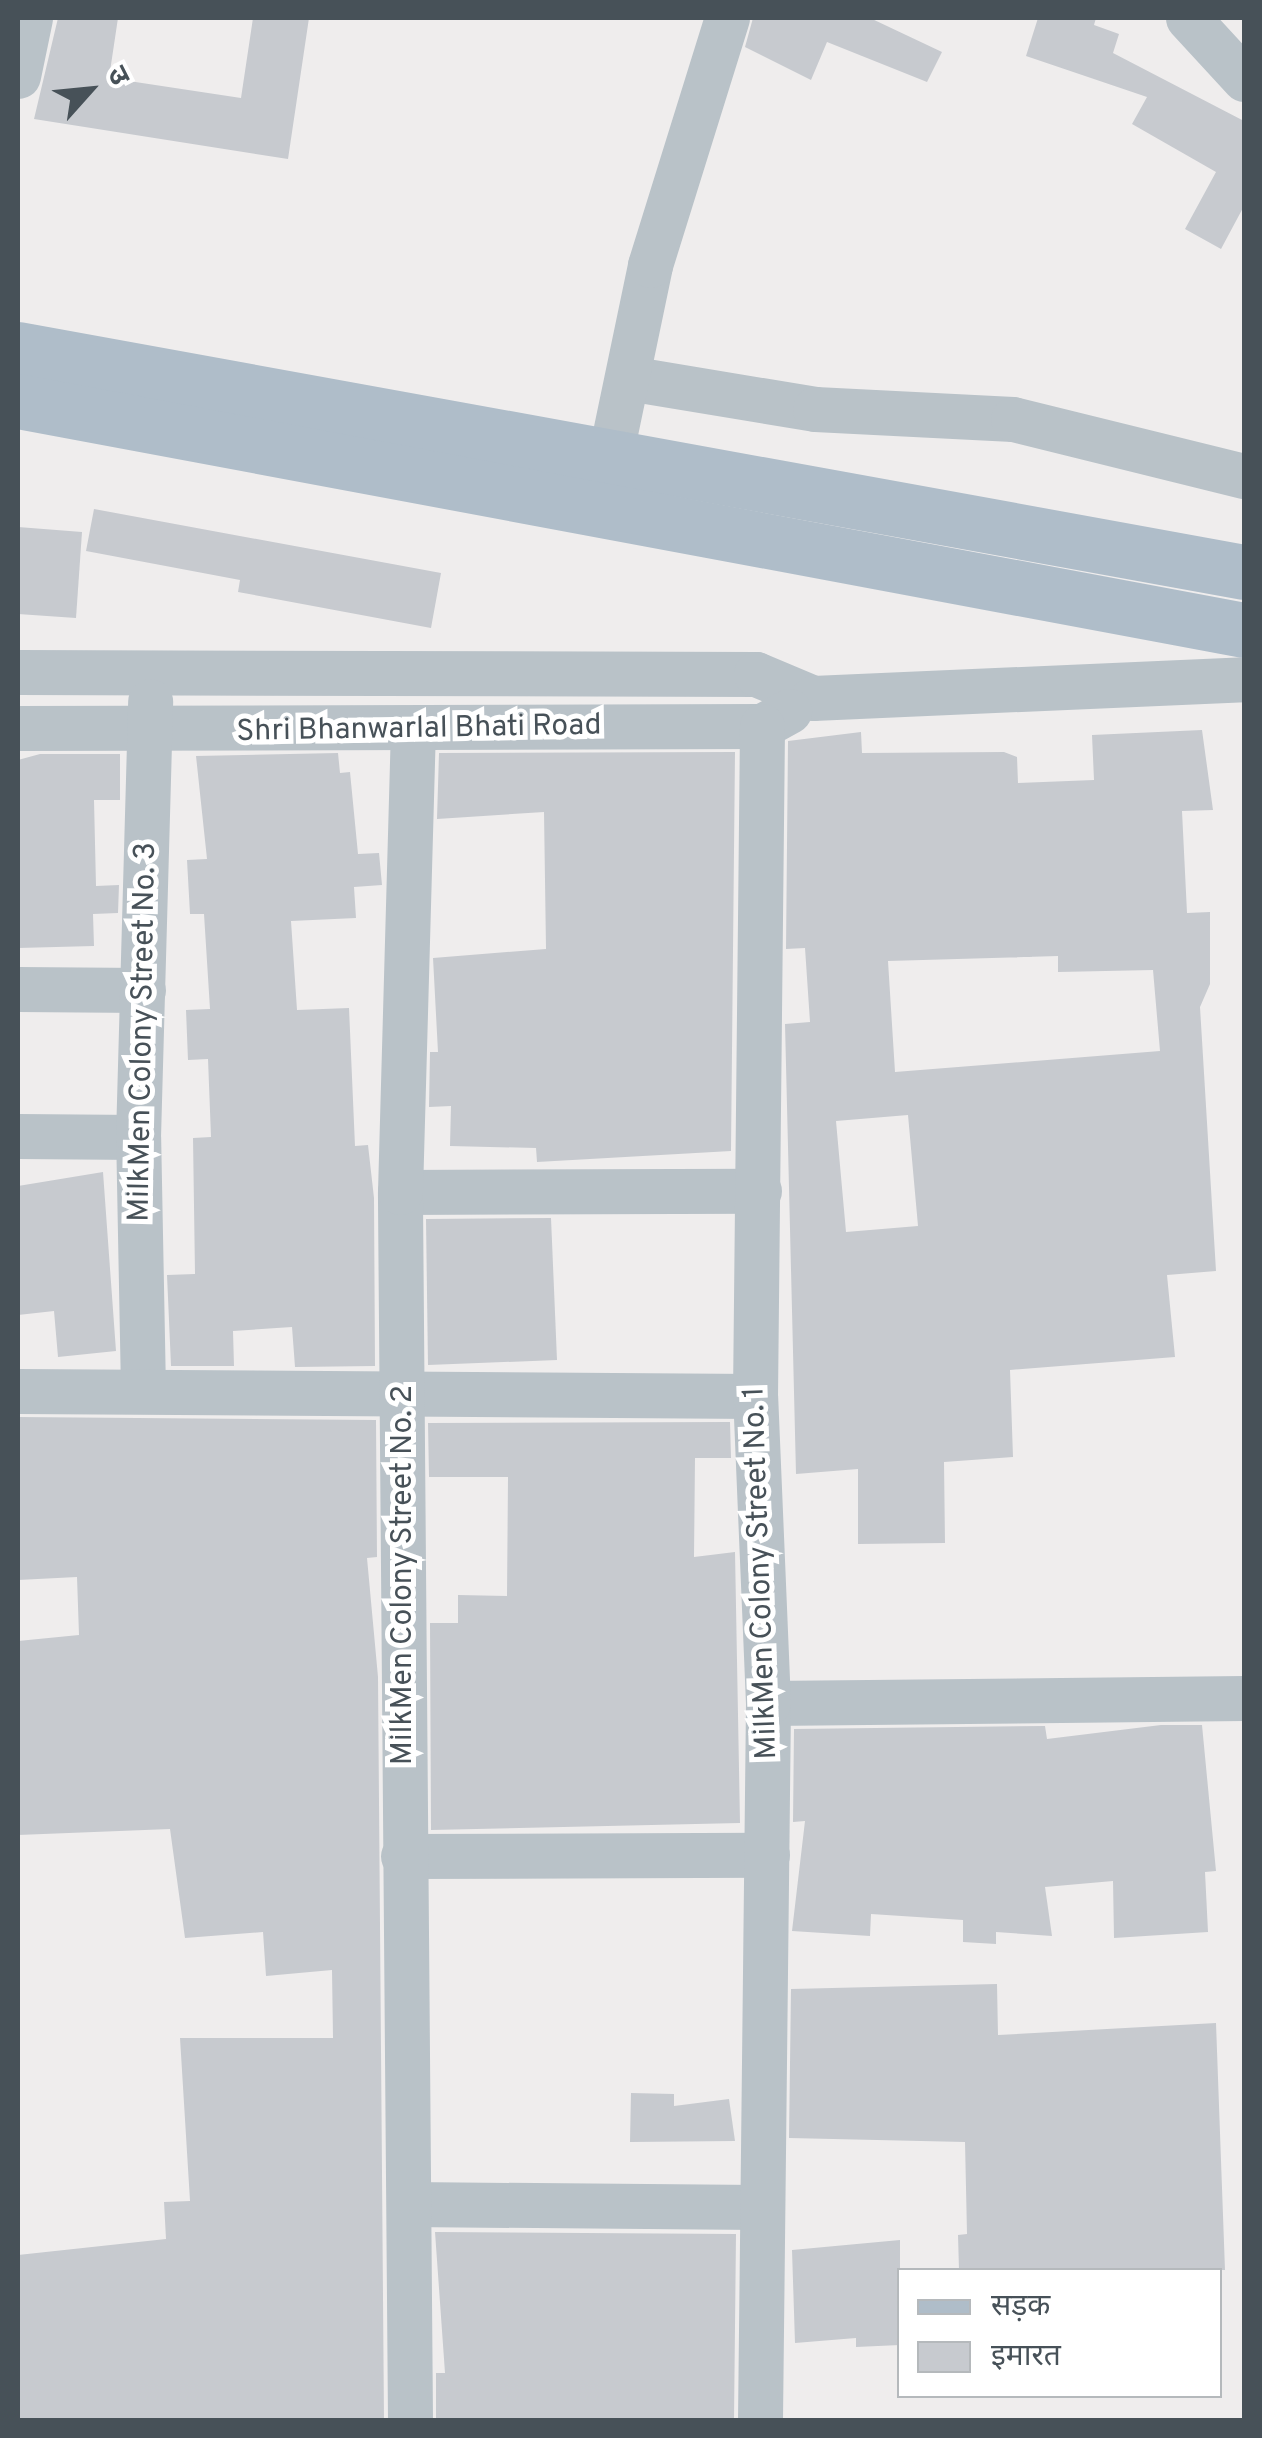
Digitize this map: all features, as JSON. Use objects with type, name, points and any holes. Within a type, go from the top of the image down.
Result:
[{"type":"main road","points":[[18,349],[620,414],[1244,572]]},
{"type":"main road","points":[[18,401],[1244,630]]},
{"type":"street","points":[[18,76],[30,18]]},
{"type":"street","points":[[727,18],[650,264],[620,414],[815,410],[1050,424],[1244,476]]},
{"type":"street","points":[[1188,18],[1244,79]]},
{"type":"street","name":"Shri Bhanwarlal Bhati Road","points":[[18,672],[756,674],[813,698],[1244,679]]},
{"type":"street","name":"MilkMen Colony Street No. 3","points":[[143,1390],[138,1137],[150,674]]},
{"type":"street","name":"Shri Bhanwarlal Bhati Road","points":[[18,728],[150,732],[762,726],[813,698]]},
{"type":"street","name":"MilkMen Colony Street No. 1","points":[[760,2420],[758,2207],[768,1703],[755,1396],[762,726]]},
{"type":"street","name":"MilkMen Colony Street No. 2","points":[[410,2420],[400,1192],[413,730]]},
{"type":"street","points":[[18,989],[143,990]]},
{"type":"street","points":[[18,1136],[138,1137]]},
{"type":"street","points":[[400,1192],[759,1191]]},
{"type":"street","points":[[18,1391],[755,1396]]},
{"type":"street","points":[[768,1703],[1244,1698]]},
{"type":"street","points":[[404,1856],[767,1856]]},
{"type":"street","points":[[409,2204],[758,2207]]},
{"type":"building","points":[[58,18],[118,18],[109,78],[241,98],[253,18],[309,18],[288,159],[34,119]]},
{"type":"building","points":[[753,18],[870,18],[942,52],[927,82],[827,42],[811,80],[745,47]]},
{"type":"building","points":[[1038,18],[1096,18],[1094,25],[1119,34],[1113,53],[1244,121],[1244,206],[1221,249],[1185,229],[1216,172],[1132,124],[1147,97],[1026,56]]},
{"type":"building","points":[[94,509],[441,573],[431,628],[238,592],[240,580],[86,551]]},
{"type":"building","points":[[18,527],[82,532],[76,618],[18,614]]},
{"type":"building","points":[[1202,730],[1213,810],[1182,811],[1187,913],[1210,912],[1210,984],[1200,1007],[1216,1271],[1167,1275],[1175,1357],[1010,1370],[1013,1457],[944,1462],[945,1543],[858,1544],[858,1469],[796,1474],[785,1024],[810,1022],[805,948],[786,949],[788,741],[861,732],[862,753],[1004,752],[1017,757],[1018,783],[1094,780],[1092,735]],"holes":[[[1058,956],[1058,972],[1153,970],[1160,1051],[895,1072],[888,961]],[[908,1115],[918,1226],[846,1232],[836,1121]]]},
{"type":"building","points":[[735,752],[731,1151],[537,1162],[536,1148],[450,1146],[451,1106],[429,1107],[430,1052],[438,1052],[433,958],[546,949],[544,812],[437,819],[439,753]]},
{"type":"building","points":[[338,753],[340,773],[350,772],[358,854],[379,853],[382,885],[354,887],[356,918],[291,921],[297,1010],[349,1008],[355,1146],[368,1145],[374,1198],[375,1366],[295,1367],[292,1327],[233,1331],[234,1366],[171,1366],[167,1275],[195,1274],[193,1138],[211,1137],[208,1059],[188,1060],[186,1010],[210,1009],[204,914],[190,914],[187,860],[207,859],[196,756]]},
{"type":"building","points":[[40,754],[120,754],[120,800],[94,800],[96,886],[119,885],[118,913],[93,914],[94,946],[18,948],[18,760]]},
{"type":"building","points":[[103,1172],[116,1351],[58,1357],[54,1311],[18,1315],[18,1186]]},
{"type":"building","points":[[551,1218],[557,1360],[428,1365],[426,1219]]},
{"type":"building","points":[[18,1417],[376,1420],[377,1557],[367,1558],[378,1677],[384,2420],[18,2420],[18,2255],[166,2239],[164,2202],[190,2201],[180,2038],[333,2038],[332,1970],[266,1976],[263,1932],[185,1938],[170,1829],[18,1835],[18,1641],[79,1635],[77,1577],[18,1580]]},
{"type":"building","points":[[730,1422],[731,1458],[695,1458],[694,1557],[735,1552],[740,1823],[431,1830],[430,1623],[458,1623],[458,1595],[507,1596],[508,1477],[429,1477],[428,1423]]},
{"type":"building","points":[[1161,1725],[1202,1725],[1216,1871],[1205,1872],[1208,1932],[1114,1938],[1113,1881],[1045,1887],[1052,1936],[996,1932],[996,1944],[963,1942],[963,1920],[871,1914],[870,1936],[792,1931],[805,1821],[793,1822],[794,1729],[1045,1726],[1047,1739]]},
{"type":"building","points":[[997,1984],[998,2035],[1216,2023],[1225,2270],[959,2268],[958,2235],[967,2234],[965,2142],[789,2138],[791,1989]]},
{"type":"building","points":[[631,2093],[674,2094],[674,2106],[729,2099],[735,2141],[630,2142]]},
{"type":"building","points":[[435,2232],[736,2234],[734,2420],[436,2420],[436,2373],[445,2373]]},
{"type":"building","points":[[900,2240],[897,2345],[856,2347],[856,2338],[795,2343],[792,2250]]}]
